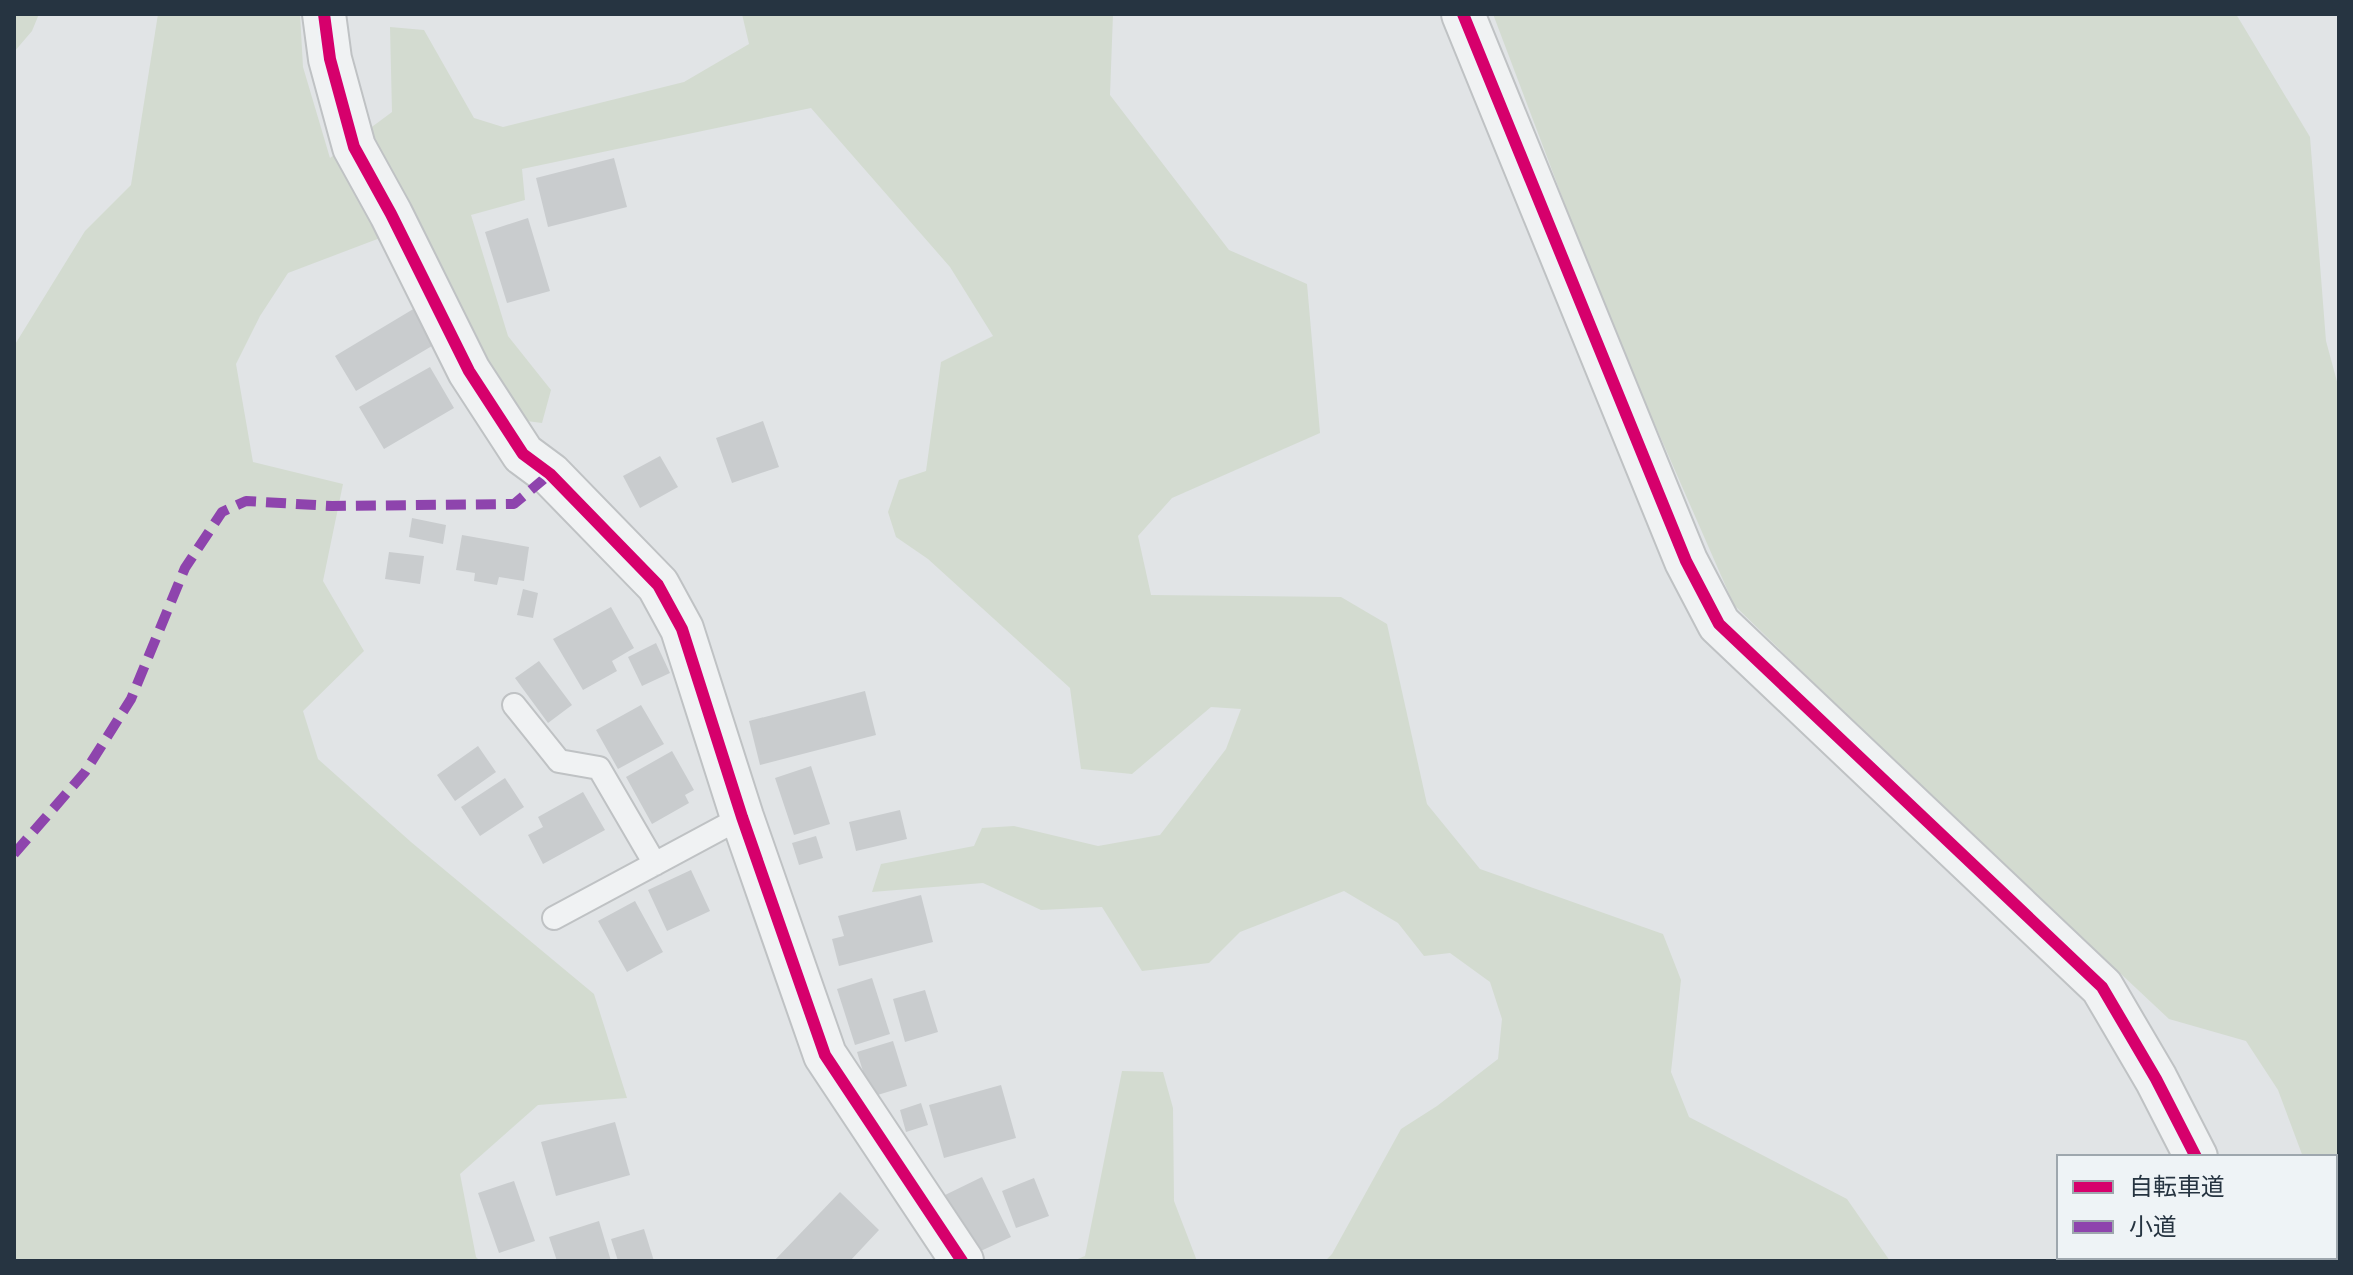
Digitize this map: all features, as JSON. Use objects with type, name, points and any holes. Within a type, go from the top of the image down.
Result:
[{"type":"street","points":[[324,14],[330,59],[354,147],[469,371],[523,454],[550,474],[658,585],[682,629],[742,817],[825,1055],[962,1261]]},
{"type":"street","points":[[1463,14],[1686,561],[1719,624],[2102,987],[2156,1079],[2195,1155]]},
{"type":"lane","points":[[514,705],[559,761],[599,768],[655,864]]},
{"type":"lane","points":[[554,918],[742,817]]},
{"type":"shaded area","points":[[14,14],[39,14],[32,31],[14,52]]},
{"type":"shaded area","points":[[158,14],[300,14],[303,67],[330,158],[392,112],[390,27],[424,30],[474,118],[503,127],[684,82],[749,44],[742,14],[1113,14],[1110,95],[1229,250],[1307,284],[1320,433],[1172,498],[1138,536],[1151,595],[1341,597],[1387,624],[1427,804],[1480,869],[1663,934],[1681,980],[1671,1072],[1689,1117],[1847,1199],[1890,1261],[1325,1261],[1332,1254],[1401,1129],[1437,1106],[1498,1059],[1502,1019],[1490,982],[1450,953],[1424,956],[1398,923],[1344,891],[1240,932],[1209,963],[1142,971],[1102,907],[1041,910],[983,883],[872,892],[881,864],[974,846],[982,828],[1014,826],[1098,846],[1160,835],[1226,749],[1241,709],[1211,707],[1132,774],[1081,769],[1070,688],[928,559],[896,537],[888,512],[899,480],[926,471],[941,362],[993,336],[950,267],[811,108],[522,169],[525,200],[471,215],[508,336],[551,390],[542,423],[519,420],[409,227],[288,273],[260,316],[236,364],[253,462],[343,484],[323,581],[364,651],[303,711],[318,759],[411,842],[594,994],[627,1098],[538,1105],[460,1174],[476,1257],[480,1261],[14,1261],[14,346],[85,231],[131,185]]},
{"type":"shaded area","points":[[1493,14],[2236,14],[2310,137],[2326,341],[2339,389],[2339,1184],[2337,1186],[2337,1155],[2302,1155],[2278,1090],[2246,1041],[2169,1019],[1897,764],[1734,605],[1606,313]]},
{"type":"shaded area","points":[[1122,1071],[1163,1072],[1173,1108],[1174,1201],[1197,1261],[1073,1261],[1085,1256]]},
{"type":"building","points":[[614,158],[627,207],[548,227],[536,178]]},
{"type":"building","points":[[528,218],[550,291],[507,303],[485,232]]},
{"type":"building","points":[[415,308],[437,343],[356,391],[335,356]]},
{"type":"building","points":[[430,367],[454,408],[384,449],[359,407]]},
{"type":"building","points":[[763,421],[779,467],[732,483],[716,438]]},
{"type":"building","points":[[660,456],[678,487],[640,508],[623,476]]},
{"type":"building","points":[[412,518],[446,525],[443,544],[409,537]]},
{"type":"building","points":[[462,535],[529,547],[524,581],[499,577],[497,585],[474,581],[475,573],[456,570]]},
{"type":"building","points":[[389,552],[424,556],[420,584],[385,579]]},
{"type":"building","points":[[523,589],[538,593],[533,618],[517,615]]},
{"type":"building","points":[[611,607],[634,648],[612,661],[617,671],[583,690],[553,639]]},
{"type":"building","points":[[656,643],[670,673],[642,686],[628,657]]},
{"type":"building","points":[[539,661],[572,705],[548,723],[515,678]]},
{"type":"building","points":[[865,691],[876,735],[760,765],[749,721]]},
{"type":"building","points":[[641,705],[664,744],[618,769],[596,730]]},
{"type":"building","points":[[478,746],[496,772],[455,801],[437,775]]},
{"type":"building","points":[[672,751],[694,790],[685,795],[689,803],[652,824],[626,777]]},
{"type":"building","points":[[811,766],[830,824],[794,835],[775,778]]},
{"type":"building","points":[[505,778],[524,807],[480,836],[461,807]]},
{"type":"building","points":[[583,792],[605,830],[543,864],[528,835],[543,827],[538,817]]},
{"type":"building","points":[[900,810],[907,839],[856,851],[849,822]]},
{"type":"building","points":[[816,836],[823,858],[799,865],[792,843]]},
{"type":"building","points":[[691,870],[710,911],[667,931],[648,890]]},
{"type":"building","points":[[921,895],[933,942],[839,966],[832,939],[844,936],[838,916]]},
{"type":"building","points":[[635,901],[663,952],[627,972],[598,921]]},
{"type":"building","points":[[872,978],[890,1034],[855,1045],[837,989]]},
{"type":"building","points":[[925,990],[938,1032],[905,1042],[893,999]]},
{"type":"building","points":[[893,1041],[907,1086],[871,1097],[857,1052]]},
{"type":"building","points":[[1001,1085],[1016,1138],[944,1158],[929,1105]]},
{"type":"building","points":[[921,1103],[928,1125],[906,1132],[900,1110]]},
{"type":"building","points":[[615,1122],[630,1175],[556,1196],[541,1142]]},
{"type":"building","points":[[982,1177],[1011,1237],[972,1255],[943,1196]]},
{"type":"building","points":[[1034,1178],[1049,1216],[1016,1228],[1002,1191]]},
{"type":"building","points":[[514,1181],[535,1241],[499,1253],[478,1193]]},
{"type":"building","points":[[840,1192],[879,1230],[850,1261],[774,1261]]},
{"type":"building","points":[[599,1221],[611,1261],[557,1261],[549,1237]]},
{"type":"building","points":[[644,1229],[654,1261],[618,1261],[611,1239]]},
{"type":"marked path","points":[[14,854],[85,772],[131,699],[185,568],[222,512],[246,501],[332,506],[514,504],[550,474]]},
{"type":"cycle path","points":[[324,14],[330,59],[354,147],[469,371],[523,454],[550,474],[658,585],[682,629],[742,817],[825,1055],[962,1261]]},
{"type":"cycle path","points":[[1463,14],[1686,561],[1719,624],[2102,987],[2156,1079],[2195,1155]]}]
